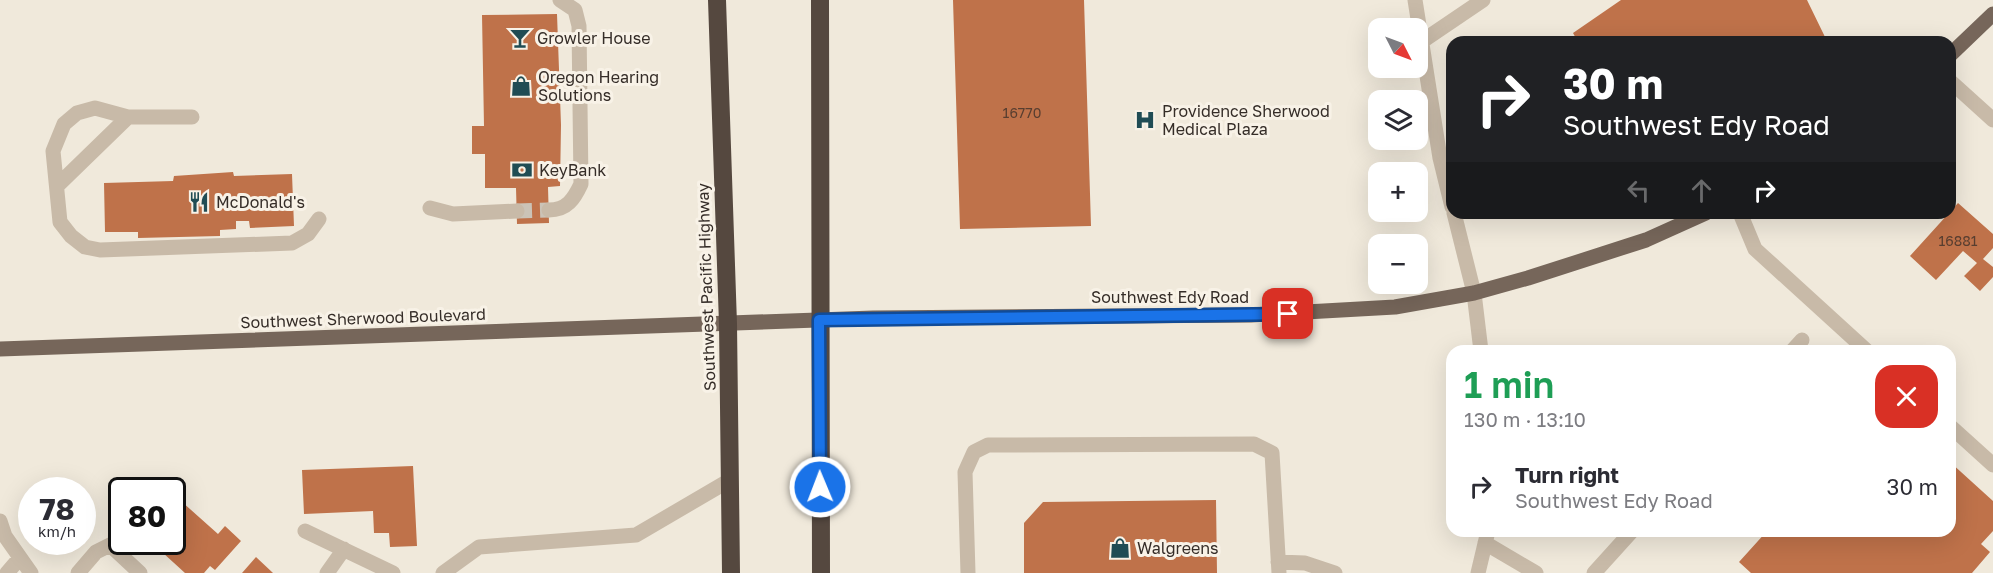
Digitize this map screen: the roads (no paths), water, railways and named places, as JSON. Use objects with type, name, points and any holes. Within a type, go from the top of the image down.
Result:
[{"type":"highway","name":"Southwest Pacific Highway","points":[[717,0],[728,324],[731,573]]},
{"type":"highway","points":[[820,0],[821,573]]},
{"type":"main road","points":[[1956,49],[1993,14]]},
{"type":"main road","name":"Southwest Edy Road","points":[[728,324],[819,320],[1306,313],[1395,307],[1474,293],[1597,257],[1646,240],[1693,219]]},
{"type":"main road","name":"Southwest Sherwood Boulevard","points":[[0,349],[728,324]]},
{"type":"street","points":[[549,210],[557,210],[574,201],[581,184],[579,26],[575,10],[560,0]]},
{"type":"street","points":[[1415,0],[1418,18]]},
{"type":"street","points":[[1428,37],[1483,0]]},
{"type":"street","points":[[1427,78],[1446,182]]},
{"type":"street","points":[[1956,86],[1993,120]]},
{"type":"street","points":[[192,117],[128,117],[96,108],[77,113],[64,124],[53,152],[60,222],[71,236],[85,247],[100,250],[292,243],[308,234],[319,219]]},
{"type":"street","points":[[57,186],[128,117]]},
{"type":"street","points":[[430,208],[453,214],[517,211]]},
{"type":"street","points":[[1456,219],[1474,293],[1480,345]]},
{"type":"street","points":[[1742,219],[1755,249],[1860,345]]},
{"type":"street","points":[[1956,431],[1993,465]]},
{"type":"street","points":[[968,573],[966,472],[974,452],[988,445],[1254,444],[1272,453],[1278,568],[1305,563],[1335,573]]},
{"type":"street","points":[[443,573],[479,547],[636,535],[730,480]]},
{"type":"street","points":[[0,521],[5,536],[31,573]]},
{"type":"street","points":[[305,531],[393,573]]},
{"type":"street","points":[[1478,573],[1487,537],[1536,573]]},
{"type":"street","points":[[1594,573],[1627,537]]},
{"type":"street","points":[[78,573],[96,552],[110,545],[140,573]]},
{"type":"street","points":[[327,573],[344,549]]},
{"type":"street","points":[[7,573],[19,559]]},
{"type":"tunnel","points":[[517,211],[549,210]]},
{"type":"place","name":"Growler House","points":[[520,38]]},
{"type":"place","name":"Oregon Hearing Solutions","points":[[521,86]]},
{"type":"place","name":"Providence Sherwood Medical Plaza","points":[[1145,120]]},
{"type":"place","name":"KeyBank","points":[[522,170]]},
{"type":"place","name":"McDonald's","points":[[199,202]]},
{"type":"place","name":"Walgreens","points":[[1120,548]]}]
